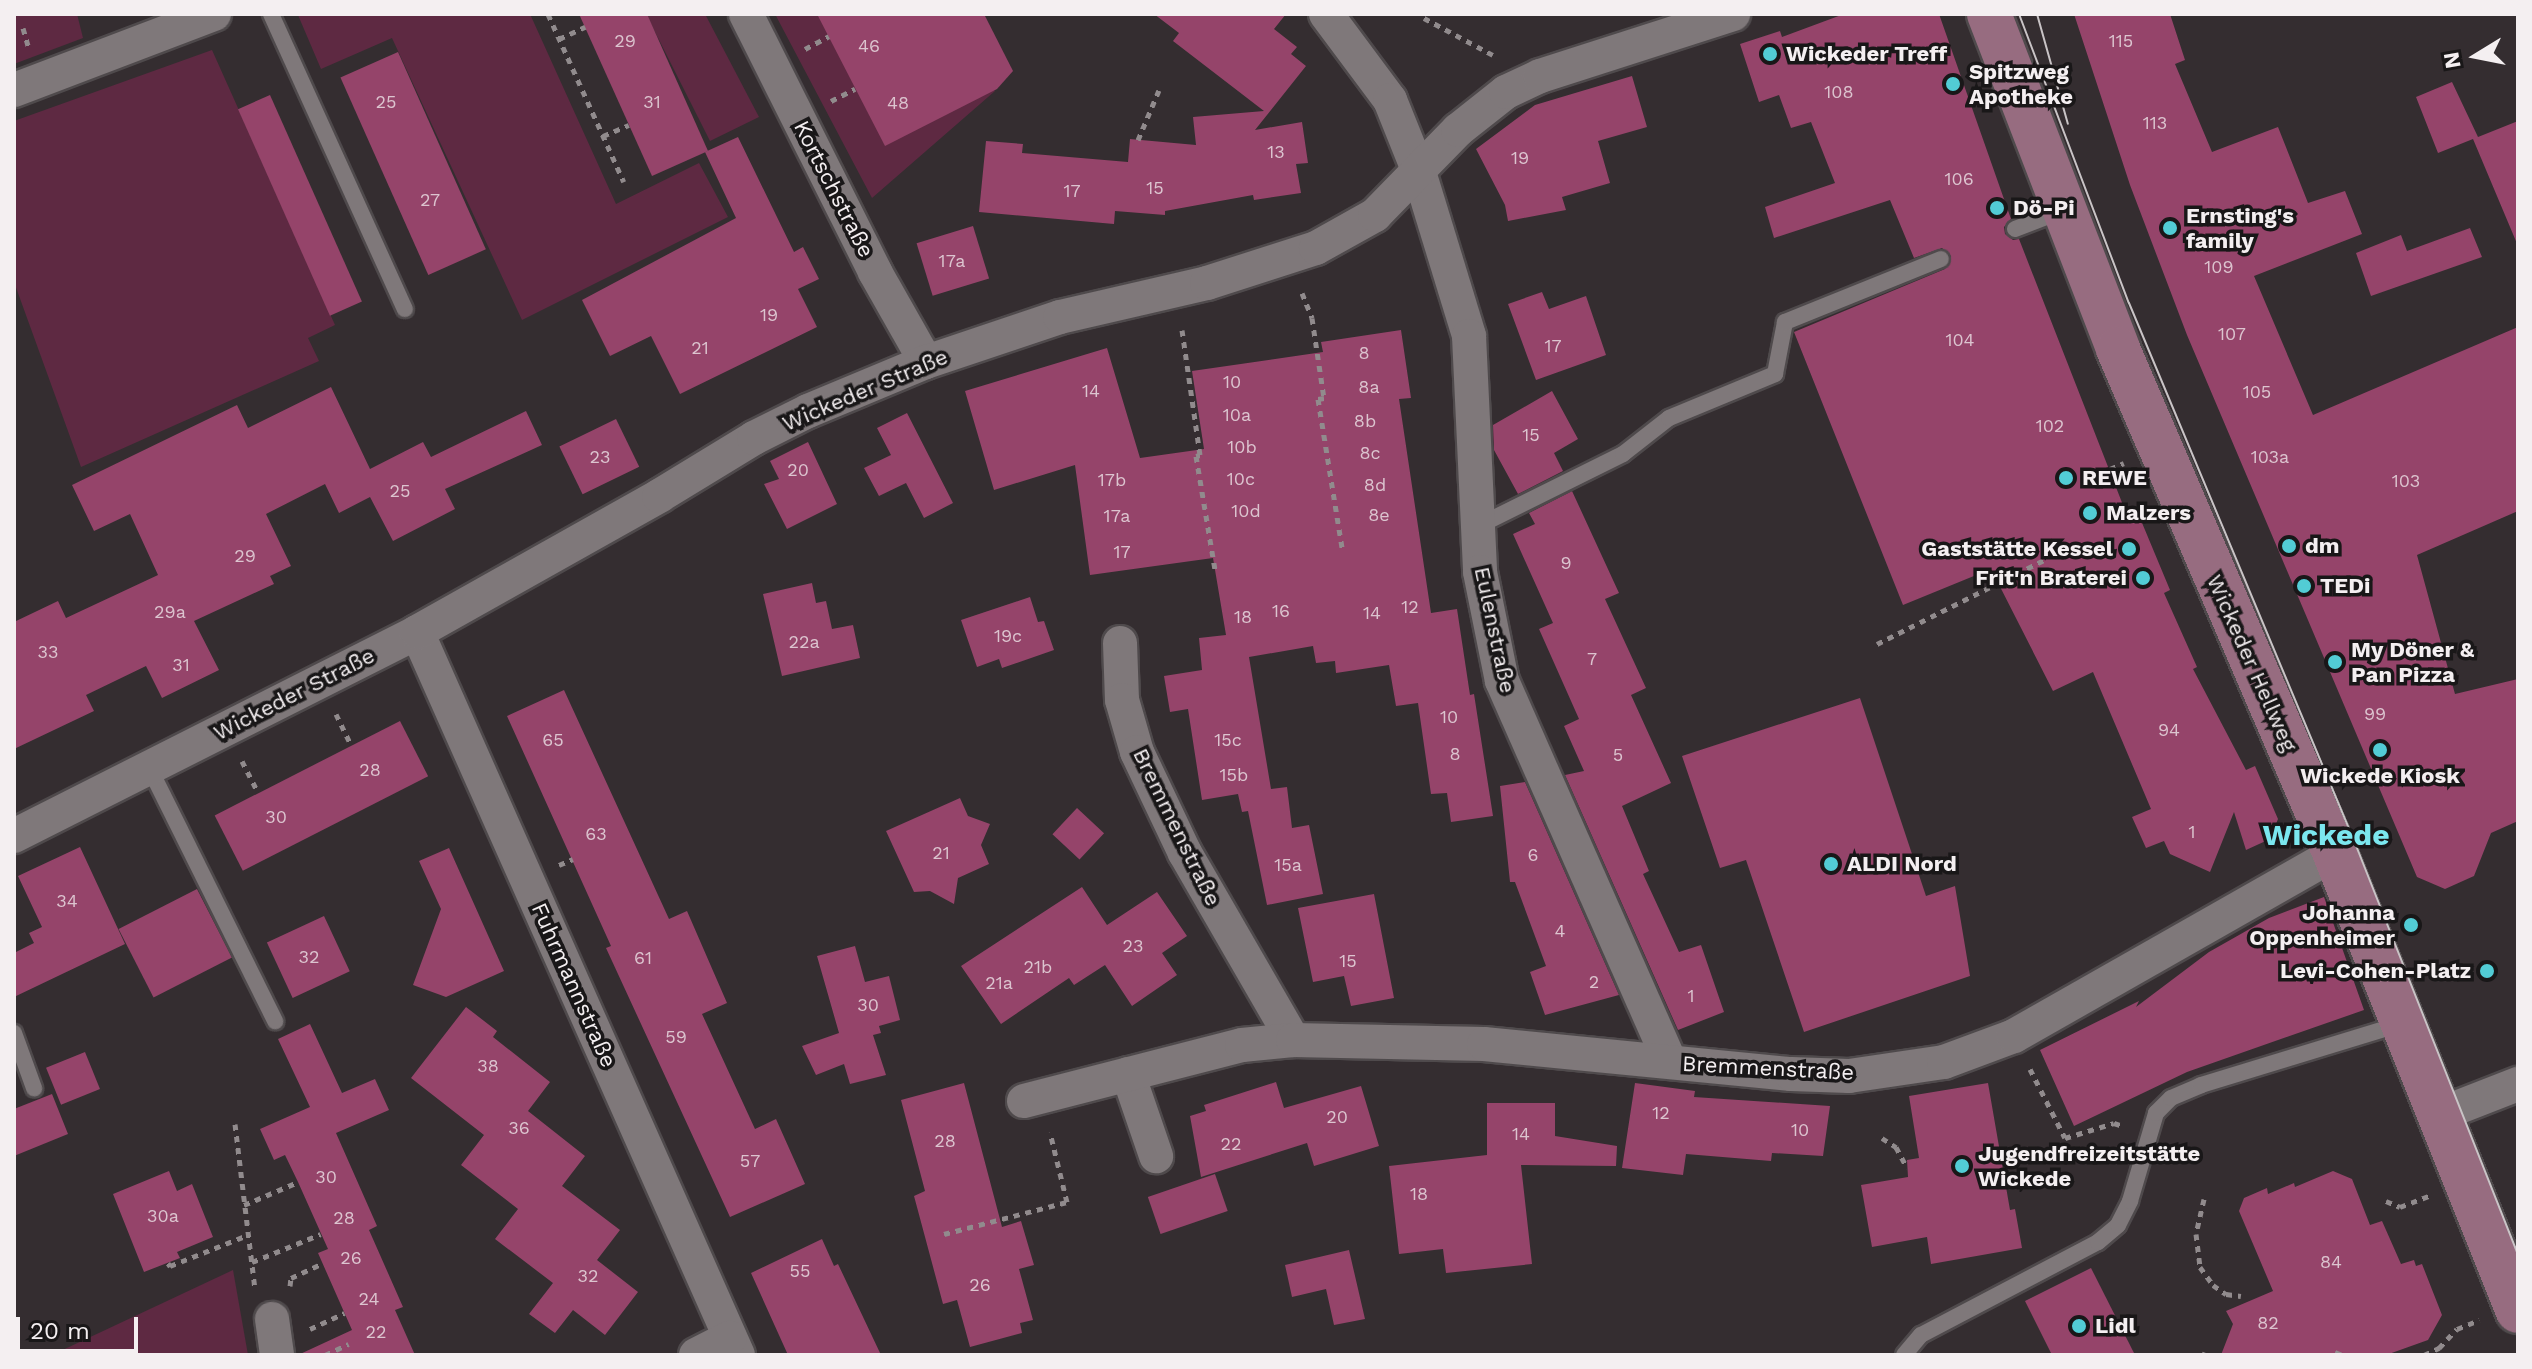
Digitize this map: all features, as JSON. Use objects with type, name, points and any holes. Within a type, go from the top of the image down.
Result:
[{"type":"main road","name":"Wickeder Hellweg","points":[[1989,14],[2062,211],[2123,363],[2335,854],[2441,1114],[2499,1315]]},
{"type":"street","points":[[14,90],[214,14]]},
{"type":"street","name":"Kortschstraße","points":[[746,14],[875,272],[926,362]]},
{"type":"street","name":"Eulenstraße","points":[[1326,14],[1390,100],[1419,172],[1469,336],[1480,572],[1502,681],[1670,1062]]},
{"type":"street","name":"Wickeder Straße","points":[[14,836],[417,632],[659,496],[754,438],[926,362],[1060,317],[1207,283],[1316,248],[1375,215],[1458,130],[1506,92],[1540,76],[1733,14]]},
{"type":"street","name":"Fuhrmannstraße","points":[[417,632],[734,1346],[696,1355]]},
{"type":"street","name":"Bremmenstraße","points":[[1120,643],[1122,700],[1137,752],[1185,853],[1293,1040]]},
{"type":"street","name":"Bremmenstraße","points":[[1033,1098],[1242,1045],[1293,1040],[1484,1044],[1849,1076],[1944,1062],[2014,1036],[2335,854]]},
{"type":"street","points":[[1128,1074],[1156,1156]]},
{"type":"street","points":[[2441,1114],[2518,1084]]},
{"type":"street","points":[[263,1306],[277,1355]]},
{"type":"lane","points":[[271,14],[405,309]]},
{"type":"lane","points":[[2015,229],[2062,211]]},
{"type":"lane","points":[[1478,526],[1623,454],[1669,418],[1775,374],[1785,322],[1941,259]]},
{"type":"lane","points":[[149,767],[275,1021]]},
{"type":"lane","points":[[1904,1355],[1921,1335],[2098,1242],[2118,1225],[2130,1201],[2156,1113],[2181,1093],[2404,1023]]},
{"type":"lane","points":[[14,1033],[34,1088]]},
{"type":"path","points":[[548,14],[624,182]]},
{"type":"path","points":[[1424,18],[1505,60]]},
{"type":"path","points":[[559,39],[585,27]]},
{"type":"path","points":[[799,52],[829,36]]},
{"type":"path","points":[[826,104],[855,89]]},
{"type":"path","points":[[1138,140],[1159,90]]},
{"type":"path","points":[[603,136],[629,125]]},
{"type":"path","points":[[1302,293],[1312,318],[1324,398],[1318,399],[1342,548]]},
{"type":"path","points":[[1182,330],[1200,455],[1196,456],[1215,569]]},
{"type":"path","points":[[2110,469],[2125,463]]},
{"type":"path","points":[[1877,644],[2048,558],[2044,548]]},
{"type":"path","points":[[335,714],[351,745]]},
{"type":"path","points":[[242,761],[258,792]]},
{"type":"path","points":[[2014,1036],[2065,1138],[2114,1123],[2148,1133]]},
{"type":"path","points":[[944,1234],[1067,1202],[1033,1098]]},
{"type":"path","points":[[235,1124],[252,1262],[263,1306]]},
{"type":"path","points":[[1882,1138],[1896,1147],[1907,1168]]},
{"type":"path","points":[[244,1205],[298,1182]]},
{"type":"path","points":[[2386,1201],[2400,1207],[2434,1195]]},
{"type":"path","points":[[2204,1199],[2195,1249],[2200,1267],[2213,1285],[2226,1294],[2241,1296]]},
{"type":"path","points":[[252,1262],[321,1234]]},
{"type":"path","points":[[168,1263],[170,1266],[248,1235]]},
{"type":"path","points":[[290,1291],[291,1278],[323,1263]]},
{"type":"path","points":[[306,1330],[345,1313]]},
{"type":"path","points":[[2424,1355],[2439,1348],[2457,1329],[2499,1315]]},
{"type":"path","points":[[325,1355],[349,1344]]},
{"type":"path","points":[[2335,1352],[2342,1355]]},
{"type":"shaded area","points":[[14,14],[77,14],[83,38],[14,64]]},
{"type":"shaded area","points":[[530,14],[616,204],[699,163],[728,217],[522,320],[392,38],[321,69],[298,15]]},
{"type":"shaded area","points":[[646,14],[705,14],[759,117],[710,141]]},
{"type":"shaded area","points":[[775,14],[947,14],[981,79],[995,91],[872,198]]},
{"type":"shaded area","points":[[212,50],[335,325],[308,338],[319,361],[81,467],[14,282],[14,121]]},
{"type":"shaded area","points":[[233,1270],[248,1355],[52,1355]]},
{"type":"building","points":[[579,14],[647,14],[708,151],[652,176]]},
{"type":"building","points":[[817,14],[984,14],[1013,71],[997,89],[885,146]]},
{"type":"building","points":[[1154,14],[1286,14],[1274,29],[1297,47],[1291,54],[1306,66],[1255,130],[1302,122],[1308,163],[1296,164],[1301,193],[1254,200],[1253,195],[1165,211],[1165,215],[1115,211],[1114,224],[979,212],[986,141],[1023,144],[1022,153],[1128,162],[1130,139],[1196,145],[1193,117],[1264,111],[1173,41],[1179,33]]},
{"type":"building","points":[[1844,14],[1939,14],[2011,219],[2004,227],[2005,234],[2013,240],[2019,239],[2130,523],[2140,518],[2170,590],[2164,593],[2197,667],[2193,669],[2246,770],[2255,766],[2278,819],[2270,839],[2246,850],[2234,812],[2210,872],[2170,854],[2164,841],[2146,848],[2132,817],[2151,809],[2093,672],[2053,691],[1991,569],[1903,605],[1794,332],[1945,269],[1951,256],[1942,248],[1914,258],[1890,200],[1774,238],[1765,207],[1835,183],[1811,122],[1791,128],[1779,95],[1759,102],[1740,44],[1780,31],[1782,37]]},
{"type":"building","points":[[2074,14],[2170,14],[2185,60],[2175,64],[2212,152],[2278,127],[2308,203],[2345,191],[2362,234],[2254,276],[2313,415],[2518,327],[2518,511],[2417,555],[2455,694],[2518,679],[2518,821],[2491,833],[2474,876],[2445,889],[2417,877],[2187,335],[2130,185]]},
{"type":"building","points":[[398,52],[486,249],[428,275],[340,78]]},
{"type":"building","points":[[1632,76],[1647,127],[1598,141],[1610,183],[1562,197],[1566,210],[1508,221],[1505,205],[1476,149],[1535,105]]},
{"type":"building","points":[[2452,82],[2478,137],[2518,121],[2518,246],[2473,139],[2438,153],[2416,97]]},
{"type":"building","points":[[270,95],[362,301],[330,316],[238,109]]},
{"type":"building","points":[[738,137],[794,252],[803,247],[819,279],[798,289],[817,327],[680,394],[651,336],[610,356],[582,300],[736,218],[705,152]]},
{"type":"building","points":[[973,226],[989,279],[933,296],[917,243]]},
{"type":"building","points":[[2470,228],[2482,257],[2371,296],[2356,253],[2401,235],[2407,251]]},
{"type":"building","points":[[1542,292],[1549,309],[1586,296],[1606,355],[1536,380],[1508,304]]},
{"type":"building","points":[[1401,330],[1411,398],[1399,399],[1431,613],[1457,609],[1493,816],[1451,822],[1447,793],[1431,794],[1418,703],[1396,706],[1389,665],[1336,673],[1335,661],[1316,663],[1313,646],[1249,657],[1271,789],[1287,787],[1292,828],[1309,825],[1323,894],[1267,905],[1248,811],[1242,812],[1238,794],[1202,800],[1188,709],[1170,712],[1164,676],[1202,670],[1199,638],[1226,635],[1213,558],[1090,575],[1075,465],[994,490],[965,391],[1107,348],[1140,458],[1204,449],[1192,371],[1323,352],[1321,342]]},
{"type":"building","points":[[331,387],[370,469],[423,442],[431,457],[526,411],[542,445],[445,489],[455,509],[393,541],[370,497],[339,513],[325,484],[266,514],[291,566],[270,576],[274,584],[194,621],[219,670],[162,698],[146,666],[86,695],[94,711],[14,749],[14,622],[58,601],[66,618],[158,575],[130,514],[94,531],[72,485],[237,405],[248,428]]},
{"type":"building","points":[[1552,391],[1578,439],[1554,453],[1563,471],[1518,494],[1494,450],[1493,425]]},
{"type":"building","points":[[907,413],[953,503],[924,518],[906,483],[879,496],[864,468],[891,455],[877,428]]},
{"type":"building","points":[[616,419],[639,467],[583,494],[559,447]]},
{"type":"building","points":[[808,442],[837,504],[787,529],[764,484],[779,479],[770,461]]},
{"type":"building","points":[[1572,491],[1619,593],[1605,599],[1646,688],[1631,695],[1671,783],[1622,806],[1649,871],[1643,874],[1679,952],[1701,945],[1724,1012],[1678,1030],[1565,775],[1584,771],[1564,726],[1579,719],[1539,629],[1553,623],[1513,534],[1535,524],[1529,513]]},
{"type":"building","points":[[812,583],[816,603],[826,601],[832,629],[853,625],[860,658],[782,676],[763,594]]},
{"type":"building","points":[[1030,597],[1038,622],[1044,621],[1054,650],[1002,668],[999,659],[977,667],[961,620]]},
{"type":"building","points":[[564,690],[669,919],[687,911],[727,1003],[702,1014],[755,1129],[776,1119],[805,1184],[730,1217],[606,948],[611,946],[507,716]]},
{"type":"building","name":"ALDI Nord","points":[[1860,698],[1926,896],[1955,886],[1970,976],[1804,1032],[1746,860],[1720,868],[1682,756]]},
{"type":"building","points":[[400,721],[428,776],[243,871],[215,815]]},
{"type":"building","points":[[1525,782],[1619,995],[1545,1015],[1530,972],[1546,966],[1515,882],[1510,882],[1500,786]]},
{"type":"building","points":[[960,798],[968,816],[990,824],[981,845],[989,864],[958,878],[954,904],[930,891],[914,892],[886,831]]},
{"type":"building","points":[[1077,808],[1104,833],[1080,860],[1052,834]]},
{"type":"building","points":[[80,847],[125,944],[14,997],[14,953],[34,943],[29,933],[42,927],[18,876]]},
{"type":"building","points":[[449,848],[504,971],[446,997],[413,985],[441,909],[419,861]]},
{"type":"building","points":[[1082,887],[1107,925],[1157,892],[1187,936],[1162,953],[1177,975],[1132,1006],[1105,965],[1074,985],[1069,978],[1001,1024],[961,966]]},
{"type":"building","points":[[197,889],[232,958],[154,998],[119,929]]},
{"type":"building","points":[[1374,894],[1394,998],[1351,1006],[1344,976],[1313,982],[1298,908]]},
{"type":"building","points":[[2324,897],[2364,1010],[2187,1072],[2074,1126],[2040,1050],[2139,1001],[2136,1007],[2209,952],[2269,918]]},
{"type":"building","points":[[324,916],[350,971],[293,998],[267,943]]},
{"type":"building","points":[[855,946],[865,982],[889,976],[900,1020],[879,1026],[881,1033],[873,1035],[886,1075],[850,1084],[844,1064],[816,1075],[802,1046],[839,1033],[817,956]]},
{"type":"building","points":[[466,1007],[497,1031],[493,1037],[550,1082],[528,1111],[585,1156],[562,1186],[620,1230],[597,1260],[638,1292],[605,1335],[573,1310],[555,1333],[529,1314],[553,1283],[495,1239],[518,1209],[461,1165],[484,1135],[411,1078]]},
{"type":"building","points":[[310,1024],[342,1093],[375,1079],[389,1110],[336,1133],[377,1226],[369,1230],[403,1307],[395,1310],[415,1355],[298,1355],[352,1330],[318,1253],[328,1249],[298,1182],[285,1155],[274,1160],[260,1129],[310,1107],[278,1039]]},
{"type":"building","points":[[85,1052],[100,1089],[61,1105],[46,1068]]},
{"type":"building","points":[[1276,1082],[1284,1108],[1361,1086],[1379,1146],[1314,1166],[1307,1143],[1201,1177],[1190,1116],[1206,1111],[1204,1105]]},
{"type":"building","points":[[964,1083],[1002,1227],[1021,1221],[1034,1265],[1019,1269],[1033,1320],[1020,1323],[1022,1333],[970,1347],[957,1300],[943,1304],[914,1196],[925,1191],[901,1100]]},
{"type":"building","points":[[1635,1083],[1695,1091],[1694,1097],[1830,1106],[1823,1156],[1772,1153],[1771,1161],[1686,1154],[1683,1175],[1622,1168]]},
{"type":"building","name":"Jugendfreizeitstätte Wickede","points":[[1988,1083],[2010,1210],[2015,1209],[2022,1248],[1931,1264],[1927,1237],[1872,1247],[1861,1185],[1908,1177],[1907,1160],[1919,1158],[1909,1096]]},
{"type":"building","points":[[52,1094],[68,1134],[14,1156],[14,1109]]},
{"type":"building","points":[[1487,1103],[1555,1103],[1555,1136],[1617,1146],[1616,1166],[1521,1165],[1532,1264],[1446,1273],[1443,1249],[1399,1254],[1389,1166],[1487,1155]]},
{"type":"building","points":[[169,1171],[177,1191],[192,1184],[213,1237],[177,1252],[180,1258],[144,1272],[113,1194]]},
{"type":"building","points":[[2333,1171],[2352,1179],[2370,1225],[2382,1221],[2401,1264],[2414,1260],[2416,1266],[2422,1264],[2442,1315],[2428,1340],[2386,1355],[2221,1355],[2233,1324],[2226,1311],[2273,1291],[2239,1211],[2244,1198],[2267,1188],[2268,1194],[2294,1183],[2295,1187]]},
{"type":"building","points":[[1215,1174],[1228,1211],[1161,1234],[1148,1197]]},
{"type":"building","points":[[822,1239],[834,1266],[838,1264],[881,1355],[788,1355],[751,1273]]},
{"type":"building","points":[[1349,1250],[1365,1319],[1334,1325],[1326,1289],[1292,1297],[1285,1265]]},
{"type":"building","name":"Lidl","points":[[2091,1268],[2135,1355],[2052,1355],[2025,1301]]},
{"type":"tram line","points":[[2019,14],[2129,303],[2355,843],[2518,1254]]},
{"type":"tram line","points":[[2037,14],[2068,124]]},
{"type":"place","name":"Wickeder Treff","points":[[1770,54]]},
{"type":"place","name":"Spitzweg Apotheke","points":[[1953,84]]},
{"type":"place","name":"Dö-Pi","points":[[1997,208]]},
{"type":"place","name":"Ernsting's family","points":[[2170,228]]},
{"type":"place","name":"REWE","points":[[2066,478]]},
{"type":"place","name":"Malzers","points":[[2090,513]]},
{"type":"place","name":"dm","points":[[2289,546]]},
{"type":"place","name":"Gaststätte Kessel","points":[[2129,549]]},
{"type":"place","name":"Frit'n Braterei","points":[[2143,578]]},
{"type":"place","name":"TEDi","points":[[2304,586]]},
{"type":"place","name":"My Döner & Pan Pizza","points":[[2335,662]]},
{"type":"place","name":"Wickede Kiosk","points":[[2380,750]]},
{"type":"place","name":"ALDI Nord","points":[[1831,864]]},
{"type":"place","name":"Johanna Oppenheimer","points":[[2411,925]]},
{"type":"place","name":"Levi-Cohen-Platz","points":[[2487,971]]},
{"type":"place","name":"Jugendfreizeitstätte Wickede","points":[[1962,1166]]},
{"type":"place","name":"Lidl","points":[[2079,1326]]},
{"type":"district","name":"Wickede","points":[[2326,835]]}]
